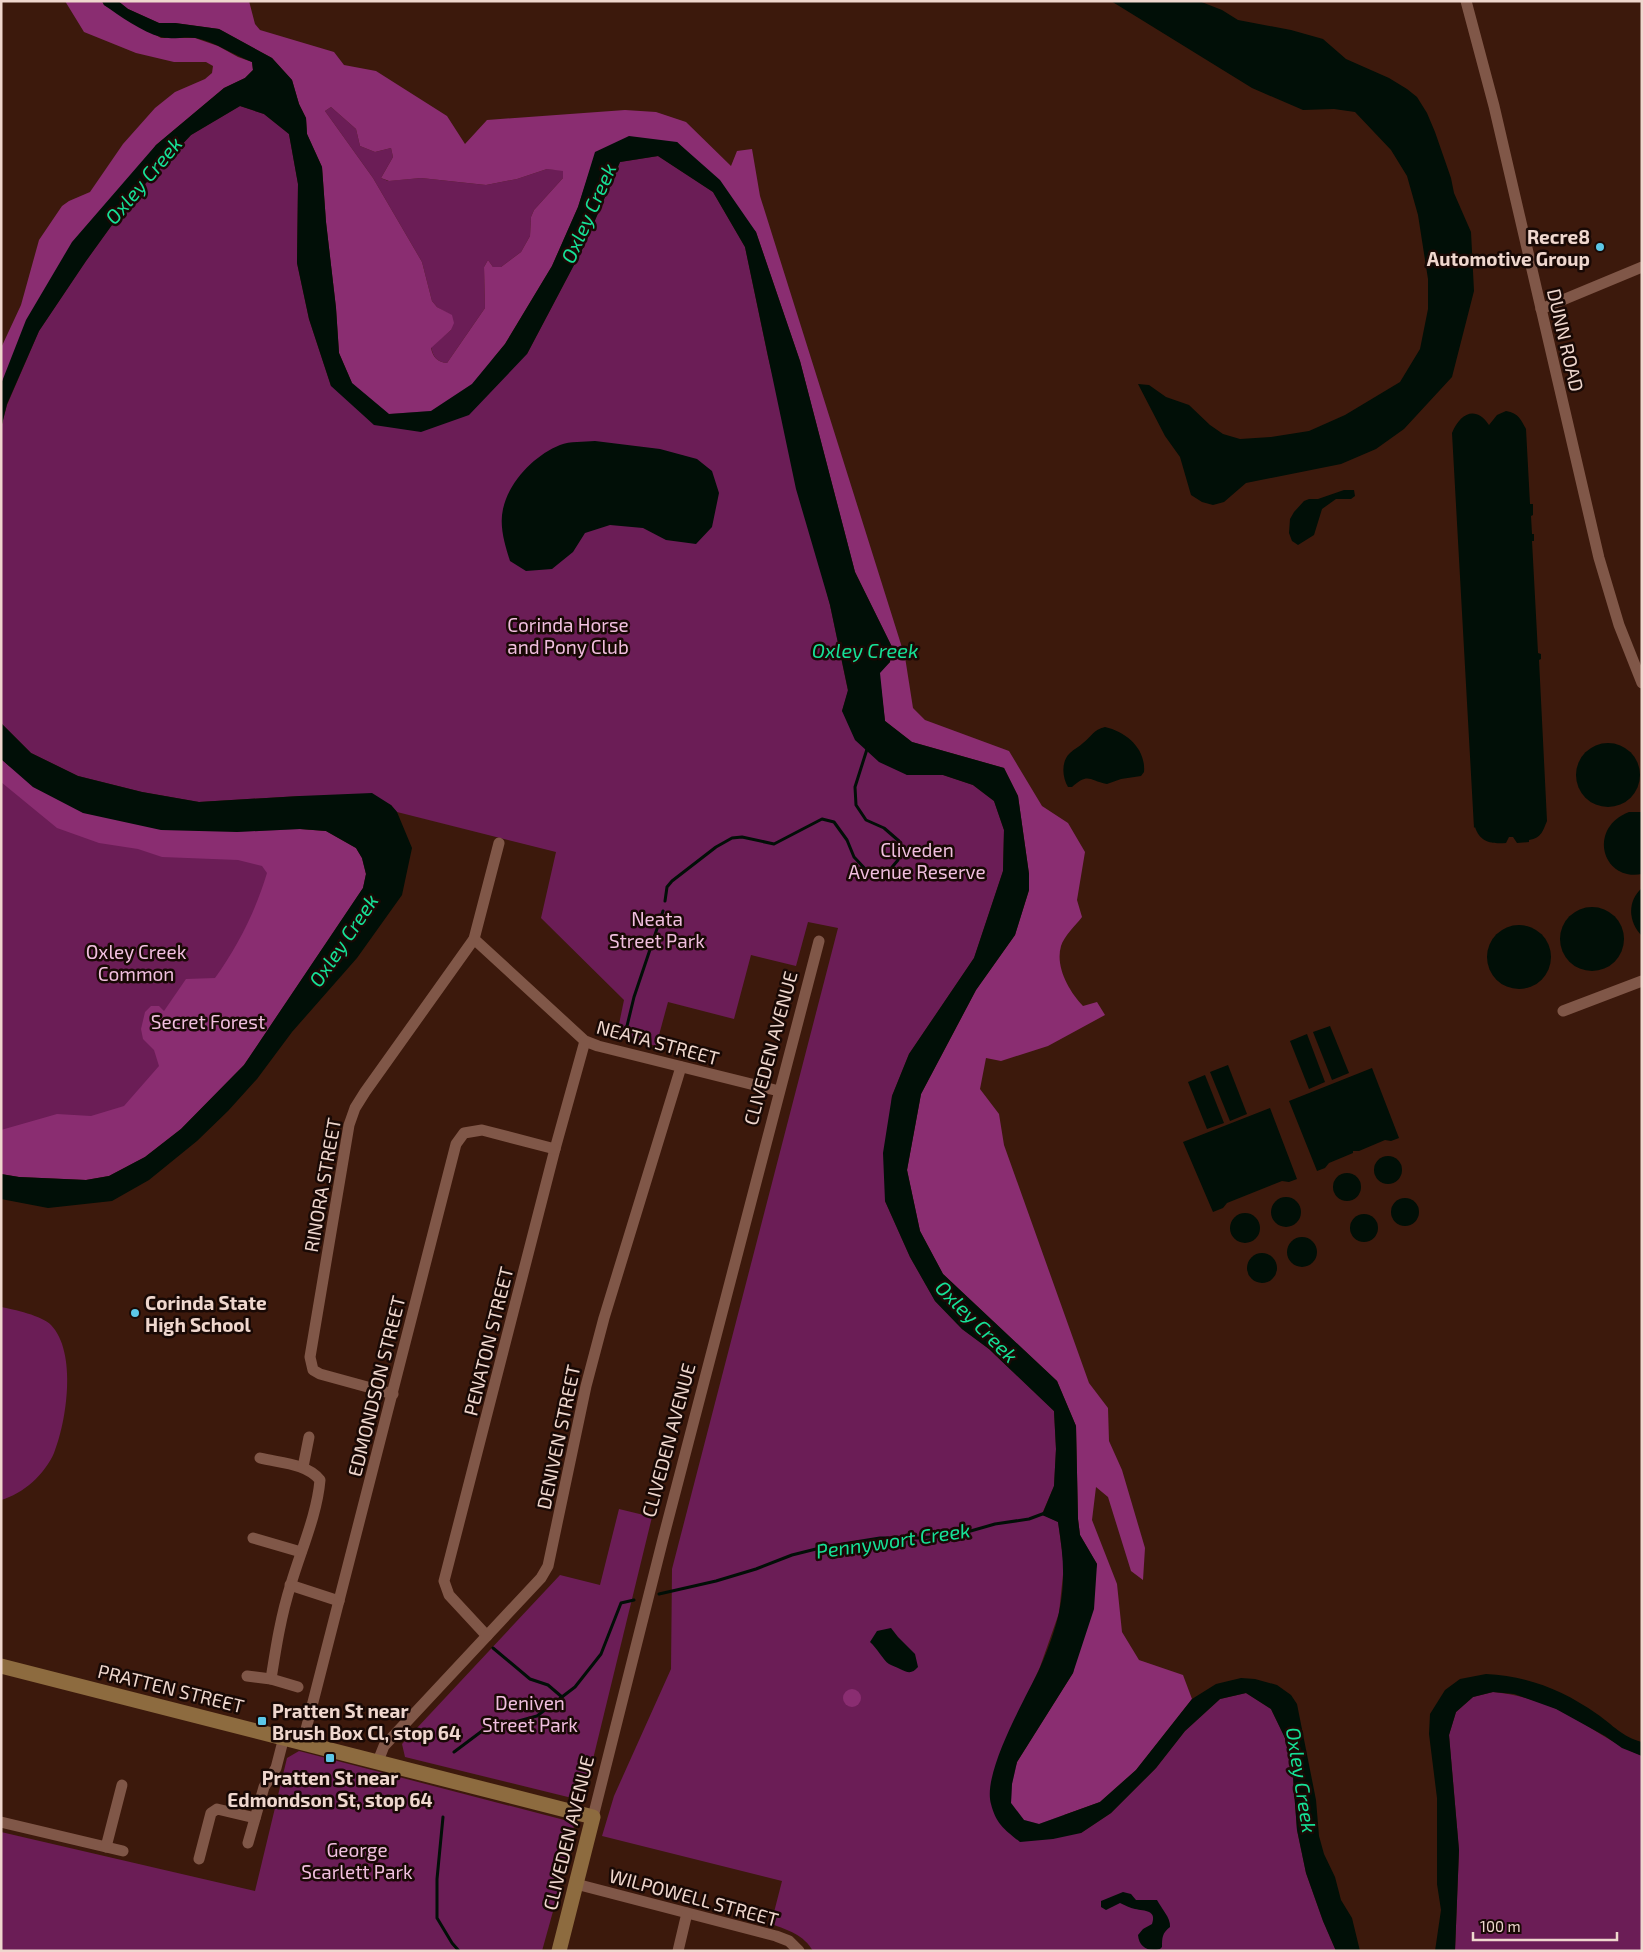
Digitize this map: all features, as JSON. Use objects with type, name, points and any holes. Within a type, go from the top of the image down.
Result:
[{"type":"street","name":"DUNN ROAD","points":[[1466,1],[1494,106],[1604,574],[1619,625],[1642,683]]},
{"type":"street","points":[[1541,308],[1642,268]]},
{"type":"street","name":"RINORA STREET","points":[[393,1394],[320,1374],[313,1370],[310,1357],[349,1125],[355,1108],[365,1092],[474,940],[499,843]]},
{"type":"street","name":"NEATA STREET","points":[[474,940],[585,1041],[598,1046],[779,1091]]},
{"type":"street","name":"CLIVEDEN AVENUE","points":[[559,1951],[819,941]]},
{"type":"street","points":[[1563,1011],[1642,981]]},
{"type":"street","name":"PENATON STREET","points":[[487,1636],[449,1595],[444,1581],[555,1149],[585,1041]]},
{"type":"street","name":"DENIVEN STREET","points":[[378,1761],[384,1746],[541,1578],[548,1566],[604,1318],[681,1067]]},
{"type":"street","name":"EDMONDSON STREET","points":[[303,1741],[456,1144],[464,1132],[482,1130],[555,1149]]},
{"type":"street","points":[[303,1467],[309,1437]]},
{"type":"street","points":[[260,1458],[303,1467],[314,1472],[320,1480],[319,1492],[279,1626],[271,1679]]},
{"type":"street","points":[[253,1538],[300,1552]]},
{"type":"street","points":[[290,1585],[339,1600]]},
{"type":"street","name":"PRATTEN STREET","points":[[1,1666],[303,1741],[593,1817]]},
{"type":"street","points":[[247,1676],[271,1679],[298,1687]]},
{"type":"street","points":[[248,1843],[264,1787],[276,1768],[284,1737]]},
{"type":"street","points":[[106,1847],[122,1786]]},
{"type":"street","points":[[200,1859],[211,1814],[217,1809],[255,1818]]},
{"type":"street","points":[[1,1822],[122,1851]]},
{"type":"street","name":"WILPOWELL STREET","points":[[576,1884],[776,1936],[789,1941],[799,1951]]},
{"type":"street","points":[[678,1951],[687,1913]]},
{"type":"green space","points":[[65,1],[102,1],[104,5],[161,38],[195,38],[218,46],[252,62],[253,70],[245,78],[224,88],[156,145],[1,384],[1,348],[21,305],[39,240],[62,206],[90,192],[123,144],[155,108],[175,92],[205,79],[212,73],[213,66],[206,62],[174,62],[136,53],[84,32]]},
{"type":"green space","points":[[118,1],[249,1],[255,24],[260,30],[334,52],[344,65],[376,71],[447,116],[465,144],[487,120],[625,110],[656,112],[686,122],[731,166],[737,151],[752,149],[760,196],[905,657],[913,708],[925,720],[1009,751],[1042,806],[1068,823],[1085,852],[1077,900],[1082,917],[1067,935],[1061,946],[1060,962],[1068,986],[1083,1006],[1097,1002],[1105,1015],[1048,1046],[1001,1061],[986,1058],[980,1089],[999,1114],[1004,1145],[1089,1383],[1108,1408],[1109,1441],[1122,1470],[1145,1548],[1143,1580],[1131,1571],[1108,1497],[1096,1487],[1092,1520],[1117,1584],[1122,1632],[1139,1660],[1183,1675],[1192,1699],[1136,1770],[1100,1802],[1039,1824],[1024,1820],[1011,1803],[1012,1784],[1017,1762],[1073,1673],[1097,1564],[1080,1535],[1076,1426],[1057,1381],[943,1274],[920,1231],[907,1170],[921,1094],[976,990],[1015,935],[1029,890],[1029,874],[1018,796],[1004,768],[912,742],[885,721],[879,672],[890,662],[892,647],[855,572],[800,361],[756,232],[677,142],[596,152],[578,207],[552,266],[505,344],[472,384],[431,411],[389,414],[352,383],[339,353],[322,167],[307,134],[306,118],[299,104],[292,80],[272,58],[219,29],[175,23],[159,23],[128,9]],"holes":[[[331,107],[356,129],[360,146],[375,152],[391,148],[393,157],[381,178],[389,181],[421,178],[486,185],[517,179],[547,169],[563,171],[563,178],[534,210],[531,217],[530,236],[521,252],[501,267],[493,267],[488,260],[484,267],[485,308],[447,363],[441,362],[436,358],[431,348],[451,330],[454,323],[452,315],[437,307],[432,301],[422,262],[373,178],[325,111]]]},
{"type":"green space","points":[[240,106],[264,114],[289,134],[298,184],[297,263],[309,319],[331,386],[527,354],[584,246],[620,162],[658,156],[713,192],[745,247],[768,357],[830,605],[848,691],[842,711],[907,775],[943,775],[973,785],[994,801],[1004,830],[1003,871],[974,958],[909,1054],[892,1096],[885,1201],[910,1257],[935,1301],[962,1329],[989,1349],[1054,1411],[1056,1449],[1054,1486],[1042,1514],[1058,1522],[1064,1565],[1059,1613],[1040,1667],[1002,1749],[1081,1833],[1111,1813],[1156,1768],[1185,1731],[1220,1699],[1246,1693],[1271,1709],[1285,1738],[1293,1777],[1297,1830],[1306,1873],[1336,1951],[813,1951],[800,1937],[771,1924],[782,1881],[602,1836],[614,1796],[671,1669],[672,1569],[838,928],[808,922],[796,966],[751,955],[734,1019],[668,1002],[656,1046],[621,1036],[618,1029],[624,1000],[541,918],[556,852],[397,812],[391,805],[300,796],[199,802],[142,792],[78,776],[31,753],[1,723],[1,428],[7,405],[39,331],[130,200],[191,135]]},
{"type":"green space","points":[[331,107],[356,129],[360,146],[375,152],[391,148],[393,157],[381,178],[388,181],[421,178],[486,185],[517,179],[547,169],[563,170],[563,178],[534,210],[531,217],[530,236],[521,252],[501,267],[493,267],[488,260],[484,267],[485,308],[447,363],[436,358],[431,347],[451,330],[452,316],[437,307],[432,301],[422,262],[373,178],[325,111]]},
{"type":"green space","name":"Oxley Creek Common","points":[[1,759],[9,767],[300,829],[206,1089],[1,1153]]},
{"type":"green space","name":"Secret Forest","points":[[1,759],[33,787],[52,796],[237,832],[300,829],[326,831],[356,848],[362,858],[366,874],[363,888],[244,1065],[181,1129],[145,1157],[109,1176],[86,1180],[19,1177],[1,1174],[1,1130],[57,1114],[91,1116],[124,1106],[159,1066],[154,1050],[143,1039],[141,1029],[145,1012],[151,1006],[159,1006],[164,1011],[186,979],[215,978],[246,927],[267,873],[262,866],[238,860],[162,857],[138,849],[99,843],[57,828],[1,782]]},
{"type":"green space","points":[[1,1307],[35,1316],[51,1325],[59,1337],[64,1352],[67,1369],[67,1387],[63,1423],[50,1461],[39,1476],[25,1488],[1,1500]]},
{"type":"green space","name":"Deniven Street Park","points":[[619,1509],[652,1517],[582,1798],[576,1799],[405,1757],[402,1744],[560,1575],[600,1585]]},
{"type":"green space","points":[[852,1689],[858,1692],[861,1698],[858,1704],[852,1707],[846,1704],[843,1698],[846,1692]]},
{"type":"green space","points":[[1493,1692],[1526,1698],[1557,1709],[1620,1746],[1642,1756],[1642,1951],[1455,1951],[1459,1850],[1449,1735],[1456,1712],[1473,1697]]},
{"type":"green space","name":"George Scarlett Park","points":[[299,1751],[572,1822],[575,1832],[542,1951],[1,1951],[1,1832],[255,1891],[287,1758]]},
{"type":"water","name":"Oxley Creek","points":[[102,1],[118,1],[128,9],[159,23],[175,23],[219,29],[272,58],[292,80],[299,104],[306,118],[307,134],[322,167],[339,353],[352,383],[389,414],[431,411],[472,384],[505,344],[552,266],[578,207],[595,152],[629,136],[677,142],[720,180],[756,232],[800,361],[855,572],[892,647],[890,662],[880,673],[885,721],[912,742],[1004,768],[1018,796],[1029,874],[1029,890],[1015,935],[976,990],[921,1094],[907,1170],[920,1231],[943,1274],[1057,1381],[1076,1426],[1080,1535],[1097,1564],[1094,1609],[1073,1673],[1017,1762],[1012,1784],[1011,1803],[1024,1820],[1039,1824],[1100,1802],[1136,1770],[1192,1699],[1216,1684],[1241,1678],[1255,1679],[1277,1685],[1291,1695],[1297,1704],[1316,1800],[1319,1836],[1324,1854],[1335,1877],[1341,1900],[1352,1918],[1360,1951],[1336,1951],[1306,1873],[1297,1830],[1293,1777],[1285,1738],[1271,1709],[1246,1693],[1220,1699],[1185,1731],[1156,1768],[1111,1813],[1081,1833],[1053,1839],[1020,1842],[1002,1826],[993,1811],[990,1791],[993,1774],[1006,1736],[1045,1657],[1056,1626],[1061,1600],[1063,1567],[1058,1522],[1042,1515],[1054,1486],[1056,1449],[1054,1411],[989,1349],[962,1329],[935,1301],[910,1257],[885,1201],[883,1153],[892,1096],[909,1054],[974,958],[1003,871],[1004,830],[994,801],[973,785],[943,775],[907,775],[879,762],[855,740],[842,711],[848,690],[830,605],[796,489],[745,247],[713,192],[658,156],[620,162],[584,246],[527,354],[469,415],[421,432],[374,425],[331,386],[309,319],[297,263],[298,184],[289,134],[264,114],[240,106],[191,135],[130,200],[39,331],[7,404],[1,428],[1,384],[26,320],[72,242],[156,145],[224,88],[245,78],[253,70],[252,62],[211,42],[192,38],[165,38],[154,35],[131,23],[104,5]]},
{"type":"water","points":[[1111,1],[1199,1],[1222,10],[1238,20],[1291,30],[1323,39],[1346,59],[1389,78],[1407,89],[1417,97],[1427,113],[1451,178],[1454,193],[1471,232],[1474,291],[1452,377],[1404,429],[1376,449],[1341,464],[1246,483],[1224,502],[1213,505],[1202,502],[1191,495],[1180,457],[1165,436],[1138,384],[1149,385],[1166,397],[1189,405],[1210,425],[1223,434],[1240,439],[1271,437],[1309,431],[1345,415],[1400,382],[1420,349],[1428,309],[1428,279],[1418,215],[1407,176],[1391,150],[1355,112],[1334,109],[1303,110],[1252,88]]},
{"type":"water","points":[[1506,411],[1517,415],[1526,429],[1530,504],[1533,504],[1533,515],[1531,516],[1534,541],[1532,541],[1538,653],[1541,654],[1541,659],[1539,660],[1547,821],[1541,833],[1529,840],[1529,842],[1517,843],[1513,837],[1509,837],[1506,843],[1492,843],[1480,836],[1474,828],[1452,433],[1459,420],[1464,416],[1474,413],[1484,419],[1489,425],[1497,415]]},
{"type":"water","points":[[595,441],[660,449],[697,459],[712,471],[719,493],[712,527],[696,544],[666,540],[643,528],[610,525],[585,533],[573,552],[552,569],[526,571],[510,561],[503,535],[503,509],[511,489],[524,470],[551,449],[568,443]]},
{"type":"water","points":[[1344,490],[1354,490],[1355,496],[1351,499],[1336,499],[1322,509],[1314,535],[1298,545],[1292,541],[1289,533],[1290,519],[1304,501],[1318,499]]},
{"type":"water","name":"Oxley Creek","points":[[1,723],[31,753],[78,776],[142,792],[199,802],[372,793],[391,805],[397,812],[412,848],[402,895],[357,958],[292,1032],[257,1079],[197,1141],[149,1180],[112,1201],[48,1208],[1,1199],[1,1174],[19,1177],[86,1180],[109,1176],[145,1157],[181,1129],[244,1065],[363,888],[366,874],[362,858],[356,848],[326,831],[300,829],[237,832],[161,830],[83,813],[33,787],[1,759]]},
{"type":"water","points":[[1105,727],[1121,733],[1134,743],[1142,756],[1144,772],[1141,776],[1121,779],[1107,784],[1086,779],[1072,787],[1068,787],[1063,769],[1067,756],[1095,732]]},
{"type":"water","points":[[1608,743],[1626,749],[1634,757],[1640,775],[1634,793],[1626,801],[1608,807],[1590,801],[1582,793],[1576,775],[1582,757],[1590,749]]},
{"type":"water","points":[[1629,812],[1642,812],[1642,874],[1628,874],[1617,870],[1609,862],[1605,852],[1604,841],[1608,830],[1616,820]]},
{"type":"water","points":[[1642,888],[1642,936],[1634,924],[1631,912],[1634,899]]},
{"type":"water","points":[[1592,907],[1610,913],[1618,921],[1624,939],[1618,957],[1610,965],[1592,971],[1574,965],[1566,957],[1560,939],[1566,921],[1574,913]]},
{"type":"water","points":[[1519,925],[1537,931],[1545,939],[1551,957],[1545,975],[1537,983],[1519,989],[1501,983],[1493,975],[1487,957],[1493,939],[1501,931]]},
{"type":"water","points":[[1330,1026],[1349,1073],[1332,1080],[1313,1032]]},
{"type":"water","points":[[1307,1034],[1325,1082],[1309,1089],[1290,1041]]},
{"type":"water","points":[[1228,1065],[1247,1114],[1230,1121],[1210,1072]]},
{"type":"water","points":[[1372,1068],[1399,1138],[1391,1141],[1385,1140],[1359,1151],[1353,1151],[1353,1153],[1329,1163],[1325,1168],[1317,1171],[1289,1101]]},
{"type":"water","points":[[1205,1075],[1224,1123],[1207,1129],[1188,1082]]},
{"type":"water","points":[[1270,1108],[1297,1179],[1289,1182],[1282,1181],[1227,1203],[1223,1208],[1213,1212],[1183,1142]]},
{"type":"water","points":[[1388,1156],[1398,1160],[1402,1170],[1398,1180],[1388,1184],[1378,1180],[1374,1170],[1378,1160]]},
{"type":"water","points":[[1347,1173],[1357,1177],[1361,1187],[1357,1197],[1347,1201],[1337,1197],[1333,1187],[1337,1177]]},
{"type":"water","points":[[1286,1197],[1292,1198],[1300,1206],[1300,1218],[1292,1226],[1286,1227],[1280,1226],[1272,1218],[1271,1212],[1272,1206],[1280,1198]]},
{"type":"water","points":[[1405,1198],[1415,1202],[1419,1212],[1415,1222],[1405,1226],[1395,1222],[1391,1212],[1395,1202]]},
{"type":"water","points":[[1245,1213],[1251,1214],[1259,1222],[1259,1234],[1251,1242],[1245,1243],[1239,1242],[1231,1234],[1230,1228],[1231,1222],[1239,1214]]},
{"type":"water","points":[[1364,1214],[1374,1218],[1378,1228],[1374,1238],[1364,1242],[1354,1238],[1350,1228],[1354,1218]]},
{"type":"water","points":[[1302,1237],[1308,1238],[1316,1246],[1316,1258],[1308,1266],[1302,1267],[1296,1266],[1288,1258],[1287,1252],[1288,1246],[1296,1238]]},
{"type":"water","points":[[1262,1253],[1268,1254],[1276,1262],[1276,1274],[1268,1282],[1262,1283],[1256,1282],[1248,1274],[1247,1268],[1248,1262],[1256,1254]]},
{"type":"water","points":[[891,1628],[915,1654],[918,1667],[914,1671],[905,1671],[889,1664],[870,1642],[877,1631]]},
{"type":"water","points":[[1486,1674],[1531,1681],[1558,1691],[1584,1705],[1623,1734],[1642,1742],[1642,1756],[1622,1748],[1605,1736],[1556,1709],[1514,1694],[1493,1692],[1473,1697],[1456,1712],[1449,1735],[1459,1850],[1455,1951],[1435,1951],[1441,1910],[1437,1884],[1437,1798],[1429,1734],[1430,1714],[1445,1690],[1460,1679]]},
{"type":"water","points":[[1123,1892],[1131,1894],[1136,1900],[1157,1900],[1170,1924],[1170,1927],[1163,1936],[1160,1949],[1148,1949],[1140,1943],[1138,1935],[1143,1929],[1152,1924],[1153,1916],[1149,1912],[1131,1908],[1120,1903],[1106,1910],[1101,1907],[1101,1901]]},
{"type":"waterway","points":[[665,901],[667,887],[672,881],[716,847],[732,838],[742,837],[774,844],[822,819],[834,822],[847,840],[854,857],[868,872],[888,872],[898,860],[899,841],[884,828],[866,820],[856,805],[855,787],[868,746]]},
{"type":"waterway","points":[[627,1026],[634,997],[663,911]]},
{"type":"waterway","name":"Pennywort Creek","points":[[659,1594],[716,1581],[756,1569],[792,1555],[824,1547],[880,1538],[920,1538],[960,1534],[995,1524],[1029,1519],[1045,1513]]},
{"type":"waterway","name":"Pennywort Creek","points":[[454,1752],[482,1731],[537,1716],[575,1687],[601,1654],[621,1603],[634,1600]]},
{"type":"waterway","points":[[493,1648],[530,1679],[548,1685],[562,1697]]},
{"type":"waterway","name":"Pennywort Creek","points":[[443,1817],[437,1879],[437,1918],[459,1951]]},
{"type":"place","name":"Recre8 Automotive Group","points":[[1600,247]]},
{"type":"place","name":"Corinda State High School","points":[[135,1313]]},
{"type":"place","name":"Pratten St near Brush Box Cl, stop 64","points":[[262,1721]]},
{"type":"place","name":"Pratten St near Edmondson St, stop 64","points":[[330,1758]]},
{"type":"park label","name":"Corinda Horse and Pony Club","points":[[568,635]]},
{"type":"park label","name":"Cliveden Avenue Reserve","points":[[917,860]]},
{"type":"park label","name":"Neata Street Park","points":[[657,929]]}]
